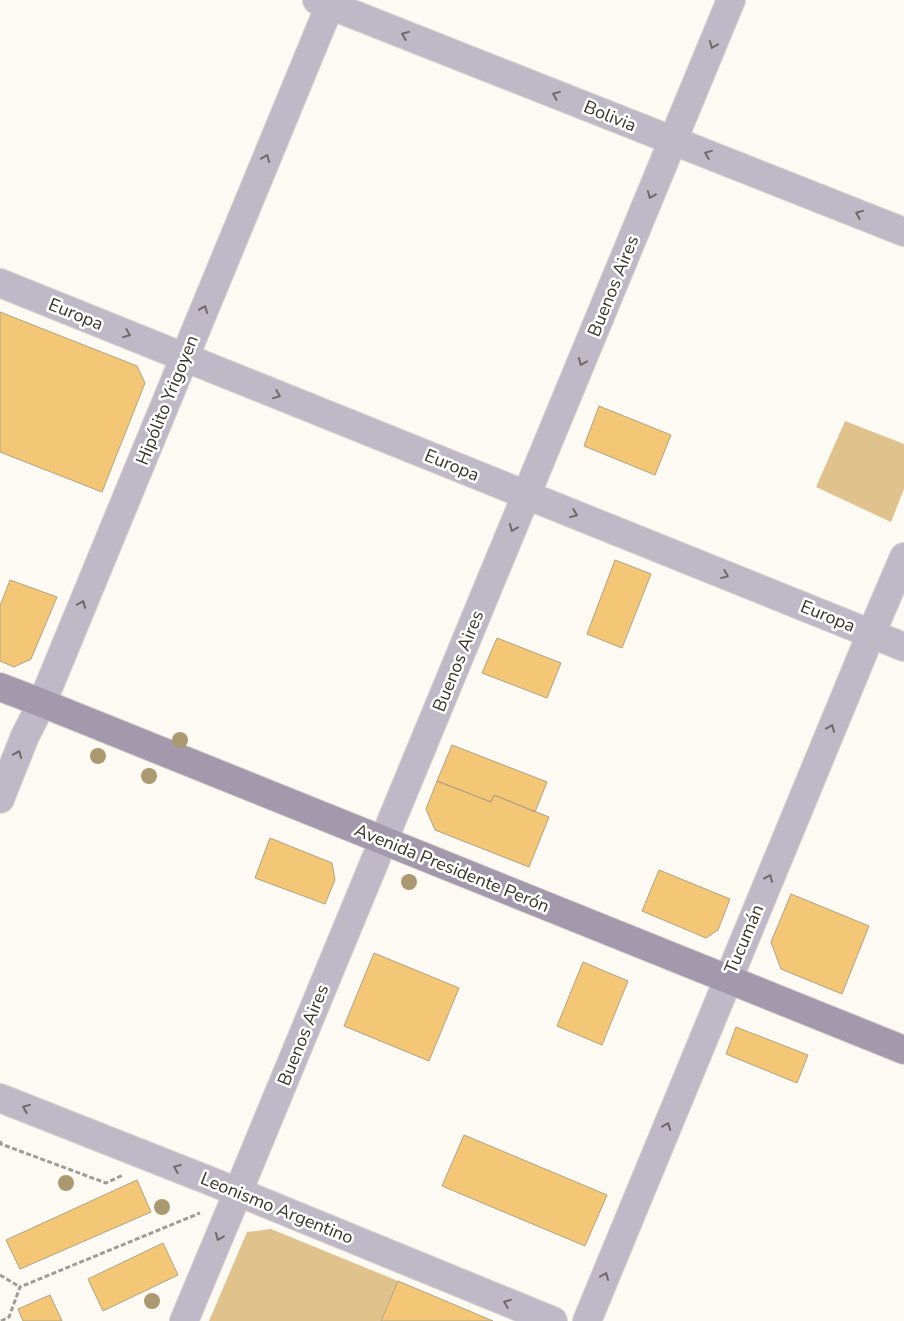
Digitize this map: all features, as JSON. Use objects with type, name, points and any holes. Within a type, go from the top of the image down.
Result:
[{"type":"main road","name":"Avenida Presidente Perón","points":[[0,687],[904,1050]]},
{"type":"street","name":"Buenos Aires","points":[[184,1321],[732,0]]},
{"type":"street","name":"Bolivia","points":[[326,2],[904,232]]},
{"type":"street","name":"Hipólito Yrigoyen","points":[[0,799],[25,736],[42,703],[184,357],[326,2]]},
{"type":"street","name":"Europa","points":[[0,283],[904,647]]},
{"type":"street","name":"Tucumán","points":[[587,1321],[904,557]]},
{"type":"street","name":"Leonismo Argentino","points":[[0,1098],[238,1192],[552,1321]]},
{"type":"path","points":[[0,1141],[1,1144],[106,1183],[131,1171]]},
{"type":"path","points":[[198,1206],[201,1218]]},
{"type":"path","points":[[20,1287],[200,1213]]},
{"type":"path","points":[[0,1275],[20,1287]]},
{"type":"path","points":[[1,1321],[10,1319],[20,1287]]},
{"type":"shaded area","points":[[845,421],[904,444],[904,489],[891,522],[816,487]]},
{"type":"shaded area","points":[[271,1229],[398,1281],[381,1321],[209,1321],[247,1232]]},
{"type":"building","points":[[0,312],[137,366],[145,383],[102,492],[0,452]]},
{"type":"building","points":[[599,406],[671,435],[655,475],[584,446]]},
{"type":"building","points":[[615,560],[651,574],[622,648],[587,634]]},
{"type":"building","points":[[10,580],[57,597],[31,659],[14,667],[0,661],[0,606]]},
{"type":"building","points":[[497,638],[561,663],[547,698],[482,673]]},
{"type":"building","points":[[452,745],[547,782],[535,812],[494,795],[491,802],[437,781]]},
{"type":"building","points":[[437,781],[491,802],[494,795],[549,817],[529,867],[435,830],[426,809]]},
{"type":"building","points":[[270,838],[332,863],[335,880],[325,904],[255,878]]},
{"type":"building","points":[[659,870],[730,899],[718,930],[706,938],[642,911]]},
{"type":"building","points":[[791,894],[869,926],[842,994],[781,969],[771,942]]},
{"type":"building","points":[[374,953],[459,988],[429,1061],[344,1026]]},
{"type":"building","points":[[583,962],[628,981],[602,1045],[557,1026]]},
{"type":"building","points":[[736,1027],[808,1055],[797,1083],[726,1054]]},
{"type":"building","points":[[464,1135],[607,1195],[585,1246],[442,1186]]},
{"type":"building","points":[[137,1180],[151,1212],[20,1269],[6,1240]]},
{"type":"building","points":[[163,1243],[178,1275],[103,1311],[88,1279]]},
{"type":"building","points":[[398,1281],[493,1321],[381,1321]]},
{"type":"building","points":[[50,1295],[62,1321],[23,1321],[18,1309]]}]
